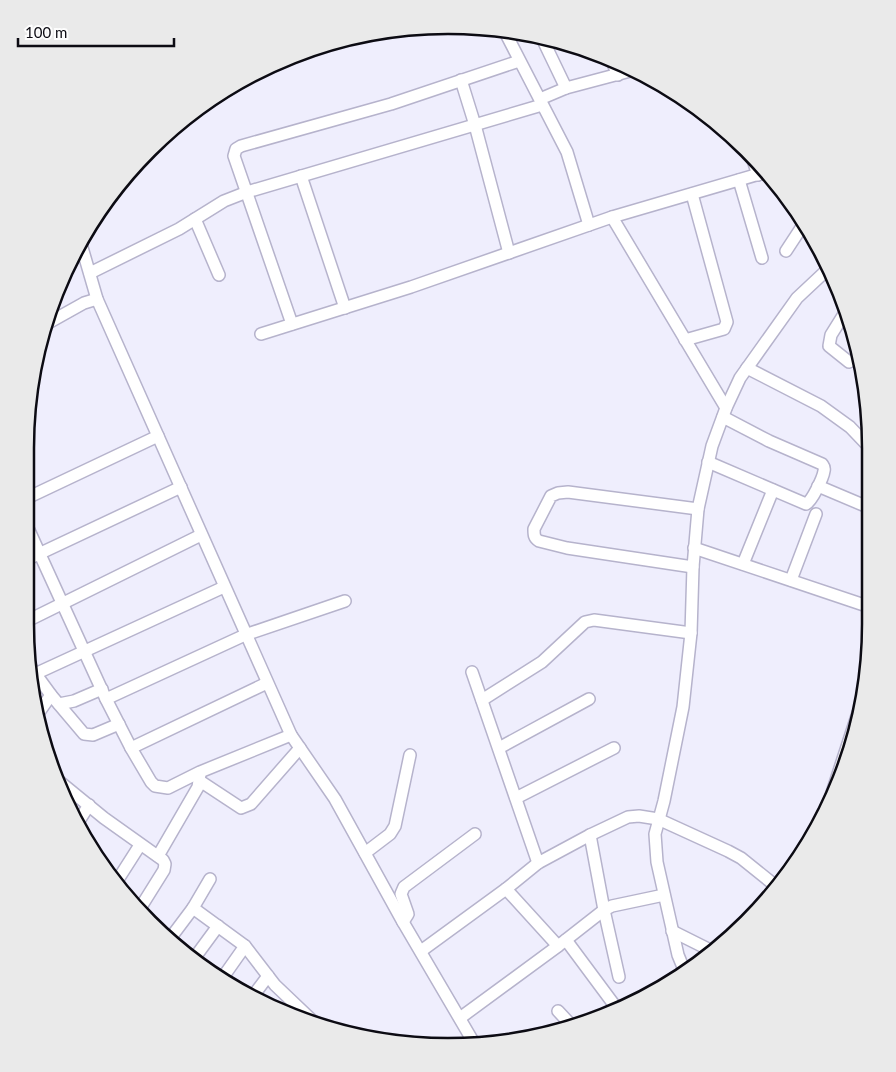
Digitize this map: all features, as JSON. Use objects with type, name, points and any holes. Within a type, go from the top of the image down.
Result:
[{"type":"street","points":[[508,38],[567,152],[590,225]]},
{"type":"street","points":[[546,46],[566,88]]},
{"type":"street","points":[[292,324],[234,152],[241,146],[391,104],[519,61]]},
{"type":"street","points":[[616,69],[618,74]]},
{"type":"street","points":[[90,273],[179,229],[224,201],[247,192],[475,125],[541,102],[566,88],[624,73]]},
{"type":"street","points":[[461,80],[509,253]]},
{"type":"street","points":[[261,334],[412,287],[612,217],[759,175]]},
{"type":"street","points":[[300,176],[345,308]]},
{"type":"street","points":[[739,180],[762,258]]},
{"type":"street","points":[[685,340],[724,329],[728,322],[692,194]]},
{"type":"street","points":[[612,217],[685,340],[724,412],[769,441],[822,464],[824,472],[809,503],[806,504],[708,462]]},
{"type":"street","points":[[195,219],[218,275]]},
{"type":"street","points":[[786,250],[800,230]]},
{"type":"street","points":[[83,251],[98,299],[290,735],[335,799],[403,922],[471,1037]]},
{"type":"street","points":[[682,965],[672,931],[654,845],[683,707],[691,633],[694,548],[698,509],[708,462],[724,412],[740,378],[797,298],[824,273]]},
{"type":"street","points":[[58,310],[98,299]]},
{"type":"street","points":[[841,319],[831,335],[829,346],[849,362]]},
{"type":"street","points":[[747,368],[821,406],[850,427],[862,439]]},
{"type":"street","points":[[34,495],[158,436]]},
{"type":"street","points":[[818,486],[862,505]]},
{"type":"street","points":[[34,556],[180,487]]},
{"type":"street","points":[[743,564],[773,490]]},
{"type":"street","points":[[693,567],[566,548],[539,541],[534,534],[534,529],[551,496],[558,493],[568,492],[698,509]]},
{"type":"street","points":[[791,580],[816,514]]},
{"type":"street","points":[[34,618],[201,535]]},
{"type":"street","points":[[34,543],[131,748],[151,782],[156,786],[168,788],[200,777],[290,735]]},
{"type":"street","points":[[694,548],[862,604]]},
{"type":"street","points":[[36,670],[224,587]]},
{"type":"street","points":[[43,710],[55,700],[74,701],[104,694],[245,635],[345,601]]},
{"type":"street","points":[[482,700],[542,662],[585,622],[594,620],[691,633]]},
{"type":"street","points":[[472,672],[538,863]]},
{"type":"street","points":[[37,676],[84,734],[93,735],[119,724]]},
{"type":"street","points":[[131,748],[267,683]]},
{"type":"street","points":[[499,748],[590,699]]},
{"type":"street","points":[[200,777],[241,808],[246,807],[251,804],[300,748]]},
{"type":"street","points":[[516,798],[614,748]]},
{"type":"street","points":[[365,853],[390,834],[395,826],[410,755]]},
{"type":"street","points":[[158,856],[200,777]]},
{"type":"street","points":[[67,788],[140,845],[163,860],[165,864],[164,870],[143,904]]},
{"type":"street","points":[[81,817],[88,806]]},
{"type":"street","points":[[421,951],[506,889],[538,863],[628,817],[639,816],[658,819],[728,850],[771,883]]},
{"type":"street","points":[[403,922],[408,914],[401,894],[404,887],[475,834]]},
{"type":"street","points":[[590,835],[619,977]]},
{"type":"street","points":[[119,876],[140,845]]},
{"type":"street","points":[[174,934],[193,908],[210,878]]},
{"type":"street","points":[[506,889],[562,943],[613,1004]]},
{"type":"street","points":[[460,1018],[604,910],[612,906],[664,895]]},
{"type":"street","points":[[193,908],[245,946],[275,985],[301,1011]]},
{"type":"street","points":[[197,954],[218,926]]},
{"type":"street","points":[[672,931],[706,948]]},
{"type":"street","points":[[226,973],[245,946]]},
{"type":"street","points":[[256,991],[268,976]]},
{"type":"street","points":[[558,1011],[567,1020]]}]
